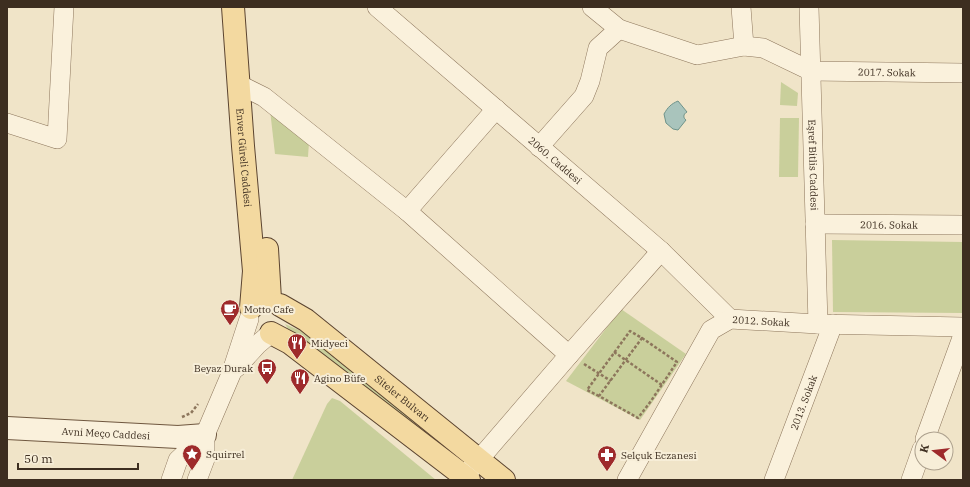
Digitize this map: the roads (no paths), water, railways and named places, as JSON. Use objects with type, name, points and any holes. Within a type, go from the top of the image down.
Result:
[{"type":"main road","name":"Enver Güreli Caddesi","points":[[233,7],[269,269],[275,302]]},
{"type":"main road","name":"Enver Güreli Caddesi","points":[[247,7],[244,87],[254,272],[250,314]]},
{"type":"main road","points":[[271,333],[280,327],[283,310],[275,302],[265,299],[259,300],[254,303],[250,314],[251,325],[255,329],[259,332],[271,333],[290,343],[466,478]]},
{"type":"main road","name":"Siteler Bulvarı","points":[[275,302],[306,320],[504,480]]},
{"type":"street","points":[[7,123],[57,139],[64,7]]},
{"type":"street","name":"2060. Caddesi","points":[[377,7],[661,251],[730,318]]},
{"type":"street","points":[[592,7],[619,29],[697,55],[744,46],[763,48],[810,71]]},
{"type":"street","points":[[741,7],[744,46]]},
{"type":"street","name":"Eşref Bitlis Caddesi","points":[[808,7],[815,224],[826,324]]},
{"type":"street","points":[[539,147],[584,96],[590,81],[598,48],[619,29]]},
{"type":"street","name":"2017. Sokak","points":[[810,71],[963,72]]},
{"type":"street","points":[[244,87],[264,97],[407,211],[569,355]]},
{"type":"street","points":[[407,211],[496,109]]},
{"type":"street","name":"2016. Sokak","points":[[815,224],[963,226]]},
{"type":"street","points":[[466,478],[479,460],[569,355],[661,251]]},
{"type":"street","points":[[197,480],[205,459],[205,435],[231,374],[250,314]]},
{"type":"street","name":"2012. Sokak","points":[[630,479],[711,330],[730,318],[826,324],[963,327]]},
{"type":"street","name":"2013. Sokak","points":[[774,480],[826,324]]},
{"type":"street","points":[[231,374],[257,345],[271,333]]},
{"type":"street","points":[[929,431],[963,335]]},
{"type":"street","name":"Avni Meço Caddesi","points":[[8,430],[178,437],[205,435]]},
{"type":"street","points":[[171,480],[178,460],[205,435]]},
{"type":"water","points":[[678,101],[687,112],[684,116],[686,120],[678,130],[673,129],[666,123],[664,114],[673,103]]},
{"type":"place","name":"Motto Cafe","points":[[230,326]]},
{"type":"place","name":"Midyeci","points":[[297,360]]},
{"type":"place","name":"Beyaz Durak","points":[[267,385]]},
{"type":"place","name":"Agino Büfe","points":[[300,395]]},
{"type":"place","name":"Squirrel","points":[[192,471]]},
{"type":"place","name":"Selçuk Eczanesi","points":[[607,472]]}]
